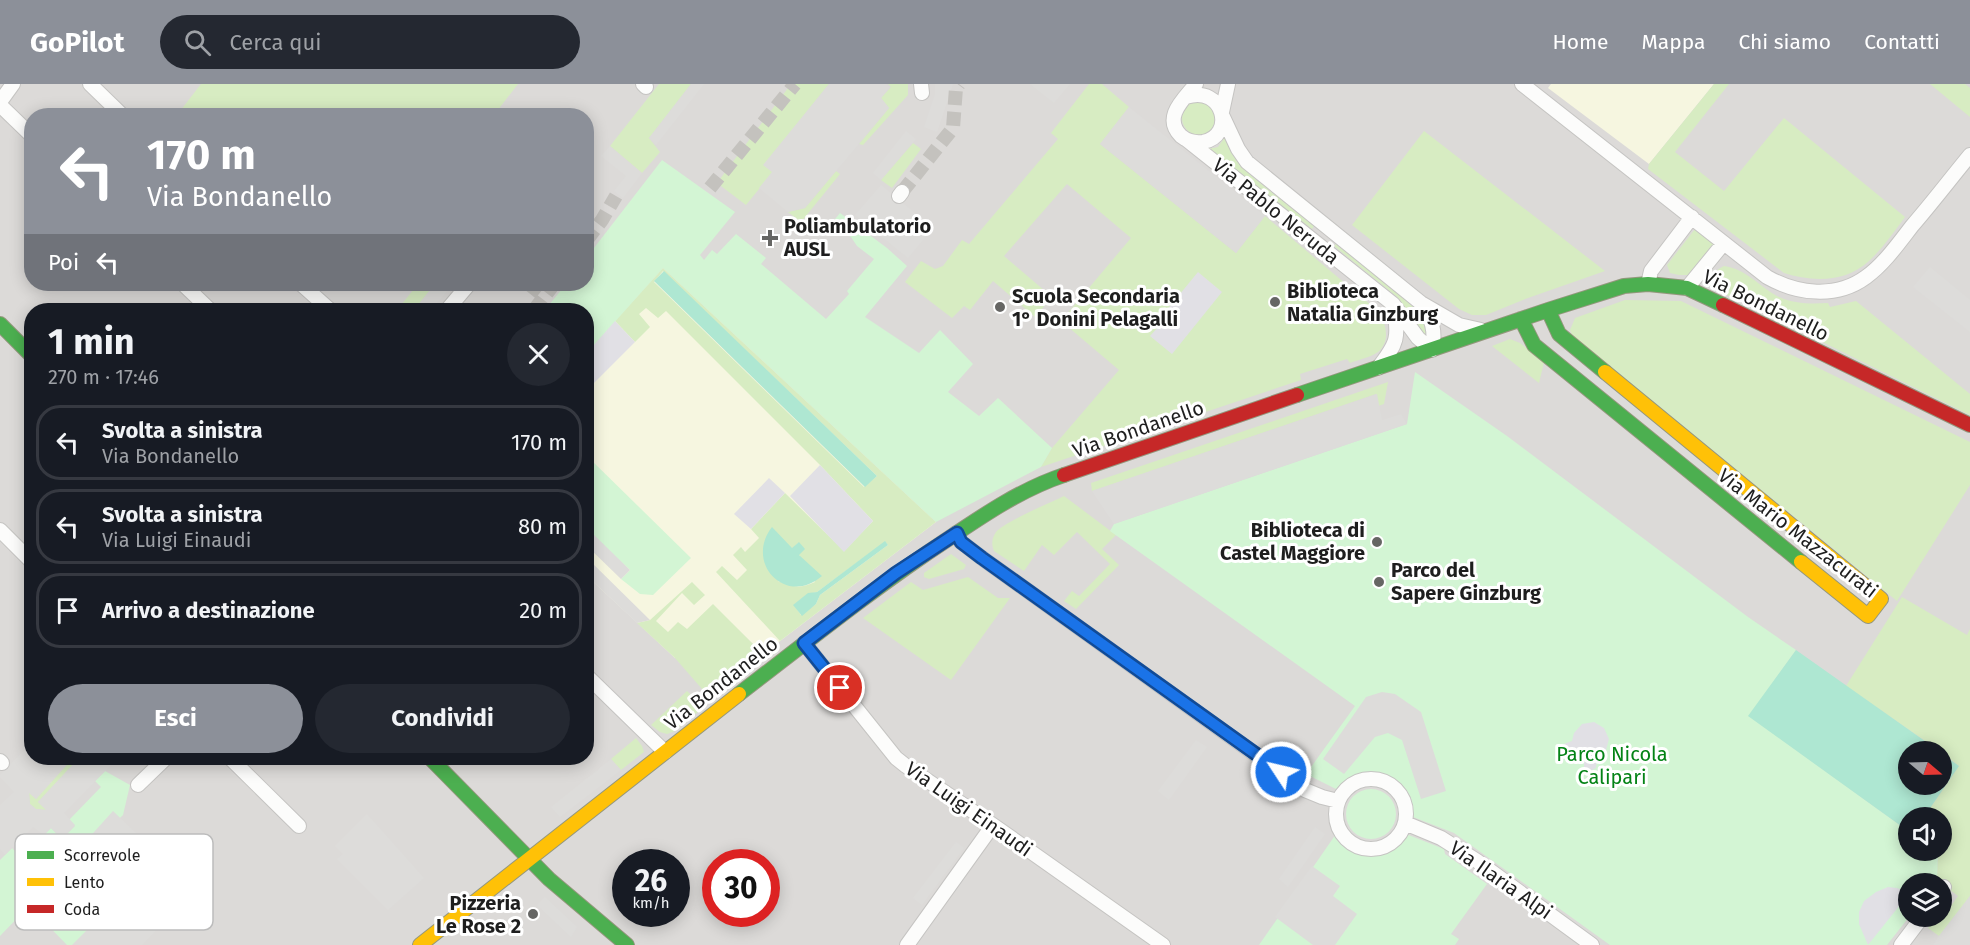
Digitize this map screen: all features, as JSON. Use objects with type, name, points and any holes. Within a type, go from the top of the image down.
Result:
[{"type":"street","points":[[13,84],[0,104],[24,128]]},
{"type":"street","points":[[90,84],[115,108]]},
{"type":"street","points":[[1196,84],[1176,107],[1174,121],[1179,134],[1187,140],[1201,142],[1208,141],[1219,131],[1228,84]]},
{"type":"street","points":[[1522,84],[1767,277],[1782,286],[1817,293],[1853,285],[1878,267],[1970,155]]},
{"type":"street","points":[[1186,97],[1208,95],[1219,105],[1222,114]]},
{"type":"street","name":"Via Pablo Neruda","points":[[1222,114],[1238,149],[1247,162],[1421,303],[1466,328],[1488,330]]},
{"type":"street","name":"Via Pablo Neruda","points":[[1187,140],[1393,304],[1418,338],[1432,350]]},
{"type":"street","points":[[1648,284],[1651,271],[1692,217]]},
{"type":"street","points":[[1320,246],[1332,231]]},
{"type":"street","points":[[1687,288],[1723,244]]},
{"type":"street","name":"Via Bondanello","points":[[420,945],[896,573],[996,507],[1052,479],[1488,330],[1624,286],[1648,284],[1687,288],[1970,425]]},
{"type":"street","points":[[190,291],[203,303]]},
{"type":"street","points":[[309,291],[322,303]]},
{"type":"street","points":[[453,303],[463,291]]},
{"type":"street","name":"Via Pablo Neruda","points":[[1421,303],[1431,318],[1434,339],[1432,350]]},
{"type":"street","points":[[1377,369],[1390,353],[1396,340],[1397,324],[1393,304]]},
{"type":"street","name":"Via Mario Mazzacurati","points":[[1521,319],[1534,345],[1868,616],[1881,599],[1559,334],[1548,310]]},
{"type":"street","points":[[0,324],[24,348]]},
{"type":"street","points":[[0,530],[24,553]]},
{"type":"street","points":[[957,533],[961,542],[982,558],[1305,790],[1338,801]]},
{"type":"street","name":"Via Luigi Einaudi","points":[[804,643],[896,758],[1163,945]]},
{"type":"street","points":[[594,683],[665,752]]},
{"type":"street","points":[[138,784],[158,765]]},
{"type":"street","points":[[237,765],[299,826]]},
{"type":"street","points":[[437,765],[529,860],[590,917],[627,945]]},
{"type":"street","points":[[1368,778],[1381,779],[1391,784],[1404,801],[1407,812],[1405,823],[1401,833],[1393,842],[1384,847],[1362,848],[1345,838],[1340,830],[1336,810],[1338,801],[1345,790],[1356,782],[1368,778]]},
{"type":"street","name":"Via Ilaria Alpi","points":[[1405,823],[1441,838],[1477,861],[1592,945]]},
{"type":"street","points":[[907,945],[993,825]]},
{"type":"street","points":[[1901,945],[1915,927]]},
{"type":"shaded area","points":[[0,84],[1970,84],[1970,945],[0,945]]},
{"type":"shaded area","points":[[691,84],[704,84],[656,145],[649,138]]},
{"type":"shaded area","points":[[829,84],[886,84],[890,87],[881,98],[889,108],[805,208],[788,212],[759,188],[772,172],[763,165]]},
{"type":"shaded area","points":[[935,84],[953,84],[937,132],[924,127],[935,94]]},
{"type":"shaded area","points":[[1030,84],[1070,84],[1054,103]]},
{"type":"shaded area","points":[[1551,84],[1714,84],[1649,164],[1548,88]]},
{"type":"shaded area","points":[[1129,107],[1265,216],[1236,253],[1100,144]]},
{"type":"shaded area","points":[[906,131],[916,139],[881,180],[873,173]]},
{"type":"shaded area","points":[[610,146],[642,173],[623,198],[614,191],[626,176],[601,156]]},
{"type":"shaded area","points":[[881,185],[933,228],[908,258],[855,215]]},
{"type":"shaded area","points":[[1930,267],[1970,300],[1970,332],[1913,287]]},
{"type":"shaded area","points":[[663,268],[936,522],[763,654],[721,613],[675,658],[594,583],[594,345]]},
{"type":"shaded area","points":[[1198,272],[1222,292],[1172,354],[1150,336],[1160,325],[1157,322]]},
{"type":"shaded area","points":[[429,291],[447,291],[437,303],[420,303]]},
{"type":"shaded area","points":[[615,321],[635,342],[594,383],[594,345]]},
{"type":"shaded area","points":[[1570,349],[1783,526],[1769,530],[1555,353]]},
{"type":"shaded area","points":[[1377,394],[1382,420],[1401,414],[1407,424],[1114,524],[1092,491]]},
{"type":"shaded area","points":[[820,465],[873,521],[844,552],[790,496]]},
{"type":"shaded area","points":[[769,478],[785,493],[751,529],[734,514]]},
{"type":"shaded area","points":[[594,535],[630,570],[621,579],[594,553]]},
{"type":"shaded area","points":[[594,565],[650,620],[637,623],[594,583]]},
{"type":"shaded area","points":[[1382,692],[1395,694],[1421,712],[1446,791],[1421,799],[1402,740],[1388,733],[1375,737],[1344,774],[1323,759],[1366,697]]},
{"type":"shaded area","points":[[1594,722],[1604,728],[1609,739],[1606,750],[1597,757],[1596,768],[1590,771],[1584,768],[1584,757],[1577,752],[1566,756],[1561,745],[1572,741],[1574,733],[1582,724]]},
{"type":"shaded area","points":[[1196,740],[1207,747],[1169,800],[1158,791]]},
{"type":"shaded area","points":[[24,750],[24,765],[67,765],[36,799],[29,793],[30,804],[36,809],[46,810],[38,802],[72,765],[111,765],[64,813],[75,825],[67,834],[57,834],[51,828],[43,834],[33,827],[26,834],[15,834],[15,845],[5,855],[0,849],[0,805],[14,792],[0,775]]},
{"type":"shaded area","points":[[611,759],[621,770],[560,817],[551,807]]},
{"type":"shaded area","points":[[113,811],[137,834],[92,834]]},
{"type":"shaded area","points":[[367,814],[424,878],[388,910],[337,859],[343,854],[335,846]]},
{"type":"shaded area","points":[[1315,827],[1325,834],[1288,887],[1279,879]]},
{"type":"shaded area","points":[[956,842],[964,848],[922,905],[913,898]]},
{"type":"shaded area","points":[[1312,866],[1340,886],[1333,896],[1357,914],[1335,945],[1313,945],[1275,917]]},
{"type":"shaded area","points":[[1888,887],[1898,888],[1898,908],[1868,945],[1859,924],[1859,912],[1864,901]]},
{"type":"shaded area","points":[[1970,896],[1970,945],[1933,945],[1946,927],[1952,927],[1952,919]]},
{"type":"shaded area","points":[[545,897],[577,927],[571,937],[537,905]]},
{"type":"shaded area","points":[[87,930],[156,930],[142,945],[72,945]]},
{"type":"green space","points":[[201,84],[518,84],[499,108],[182,108]]},
{"type":"green space","points":[[659,84],[691,84],[649,138],[660,152],[642,173],[610,146]]},
{"type":"green space","points":[[791,84],[829,84],[764,165],[773,172],[746,205],[717,183]]},
{"type":"green space","points":[[888,84],[908,84],[908,95],[863,145],[859,144],[889,108],[881,98],[891,87]]},
{"type":"green space","points":[[1089,84],[1102,84],[1129,107],[1100,144],[1236,253],[1265,216],[1378,311],[1386,332],[1382,348],[1375,354],[1350,363],[1347,359],[1300,374],[1301,380],[1041,467],[1052,448],[1119,370],[1061,321],[1131,238],[1067,184],[1004,256],[1052,297],[1035,317],[993,281],[970,310],[964,306],[952,318],[905,282],[921,261],[935,269],[943,266],[962,240],[969,244],[1058,139],[1051,133]]},
{"type":"green space","points":[[1714,84],[1729,84],[1675,152],[1724,191],[1784,118],[1905,217],[1869,261],[1850,273],[1828,279],[1806,278],[1784,273],[1648,169],[1649,164]]},
{"type":"green space","points":[[1930,84],[1965,84],[1970,88],[1970,117]]},
{"type":"green space","points":[[1199,101],[1211,106],[1216,118],[1211,130],[1199,135],[1187,130],[1182,118],[1187,106]]},
{"type":"green space","points":[[1424,131],[1605,271],[1486,315],[1472,315],[1459,309],[1352,225]]},
{"type":"green space","points":[[1225,137],[1236,160],[1254,178],[1314,226],[1312,229],[1208,149],[1218,147]]},
{"type":"green space","points":[[913,143],[921,149],[892,188],[881,180]]},
{"type":"green space","points":[[662,160],[735,212],[700,255],[704,260],[712,250],[717,254],[736,234],[766,258],[761,264],[826,319],[849,294],[847,291],[874,259],[857,246],[851,237],[831,224],[840,213],[907,266],[865,317],[919,353],[940,330],[973,364],[948,392],[979,416],[998,398],[1052,448],[1041,467],[936,522],[663,268],[594,345],[594,303],[551,303],[560,291],[594,291],[594,248]]},
{"type":"green space","points":[[836,171],[840,174],[801,222],[788,212],[805,208]]},
{"type":"green space","points":[[1695,229],[1714,243],[1688,275],[1670,273],[1667,265]]},
{"type":"green space","points":[[1337,243],[1398,291],[1417,311],[1431,332],[1428,337],[1423,338],[1411,316],[1396,296],[1334,246]]},
{"type":"green space","points":[[1724,266],[1739,271],[1770,292],[1790,301],[1828,303],[1830,307],[1856,301],[1970,394],[1970,415],[1711,287],[1708,283],[1711,277]]},
{"type":"green space","points":[[663,268],[936,522],[780,641],[716,572],[722,566],[737,580],[747,570],[733,555],[741,547],[745,552],[759,538],[751,529],[785,493],[844,551],[873,521],[666,311],[658,318],[646,308],[639,314],[650,327],[635,342],[615,321]],"holes":[[[663,271],[877,476],[864,487],[654,282]],[[885,542],[888,545],[820,595],[816,604],[801,615],[794,605],[808,594],[817,592]],[[798,543],[799,555],[815,582],[805,586],[796,586],[778,581],[793,548]]]},
{"type":"green space","points":[[664,271],[877,476],[865,487],[654,281]]},
{"type":"green space","points":[[412,291],[429,291],[420,303],[403,303]]},
{"type":"green space","points":[[1625,300],[1681,301],[1970,442],[1970,485],[1897,601],[1572,335],[1570,330],[1575,318]]},
{"type":"green space","points":[[1510,339],[1520,343],[1544,362],[1539,383],[1492,346]]},
{"type":"green space","name":"Parco Nicola Calipari","points":[[1415,372],[1507,436],[1748,617],[1796,650],[1749,716],[1898,824],[1898,861],[1938,861],[1937,873],[1898,873],[1898,927],[1901,927],[1887,945],[1610,945],[1454,833],[1413,817],[1411,798],[1407,791],[1393,779],[1367,772],[1347,780],[1336,789],[1306,774],[1355,706],[1110,531],[1114,524],[1407,424]]},
{"type":"green space","points":[[1388,382],[1384,404],[1378,406],[1376,394],[1092,491],[1091,483]]},
{"type":"green space","points":[[594,463],[691,558],[653,595],[640,594],[621,579],[630,570],[594,537]]},
{"type":"green space","points":[[1064,496],[1116,535],[1102,549],[1119,565],[1076,609],[1064,601],[1072,591],[1079,596],[1110,564],[1077,532],[1054,555],[1042,545],[1024,571],[994,551],[992,546],[996,532],[1001,528]]},
{"type":"green space","points":[[772,527],[792,548],[799,542],[805,549],[799,555],[822,576],[808,584],[795,586],[783,584],[773,577],[766,566],[763,554],[765,541]]},
{"type":"green space","points":[[885,541],[888,545],[820,595],[816,604],[802,616],[793,605],[808,593],[817,592]]},
{"type":"green space","points":[[951,554],[966,565],[964,569],[929,579],[924,577],[924,573]]},
{"type":"green space","points":[[968,577],[998,598],[1010,598],[951,680],[863,618],[911,582],[923,590]]},
{"type":"green space","points":[[692,582],[705,595],[694,605],[682,593],[656,621],[668,632],[678,622],[687,629],[713,604],[763,654],[709,697],[675,658],[637,623],[650,620]]},
{"type":"green space","points":[[1902,597],[1967,635],[1970,629],[1970,896],[1952,919],[1952,904],[1958,896],[1952,891],[1952,873],[1937,873],[1938,861],[1952,861],[1952,807],[1931,807],[1939,795],[1952,795],[1952,776],[1959,766],[1952,761],[1952,741],[1925,741],[1846,686]]},
{"type":"green space","points":[[1796,650],[1925,741],[1898,741],[1898,795],[1939,795],[1931,807],[1898,807],[1898,824],[1748,716]]},
{"type":"green space","points":[[687,691],[704,707],[673,732],[667,734],[660,732],[651,725]]},
{"type":"green space","points":[[636,738],[644,752],[621,770],[611,759]]},
{"type":"green space","points":[[1952,761],[1959,766],[1952,776]]},
{"type":"green space","points":[[67,765],[72,765],[38,802],[47,810],[36,809],[30,804],[29,792],[36,799]]},
{"type":"green space","points":[[105,771],[130,785],[123,815],[103,834],[67,834],[75,826],[69,820],[101,787],[95,781]]},
{"type":"green space","points":[[1371,789],[1380,791],[1391,800],[1396,814],[1394,823],[1385,834],[1371,839],[1362,837],[1351,828],[1346,814],[1348,805],[1357,794]]},
{"type":"green space","points":[[51,828],[57,834],[45,834]]},
{"type":"green space","points":[[1336,834],[1352,849],[1371,854],[1391,850],[1406,834],[1444,849],[1445,854],[1487,884],[1451,934],[1459,939],[1455,945],[1259,945]]},
{"type":"green space","points":[[12,848],[15,851],[15,920],[0,936],[0,860]]},
{"type":"green space","points":[[1929,927],[1946,927],[1939,936]]},
{"type":"green space","points":[[52,930],[89,930],[73,945],[67,945]]},
{"type":"tunnel","points":[[710,188],[795,84]]},
{"type":"tunnel","points":[[902,192],[953,128],[956,88],[959,84]]},
{"type":"tunnel","points":[[594,230],[616,196]]},
{"type":"tunnel","points":[[538,291],[544,296]]},
{"type":"tunnel","points":[[539,303],[549,291]]},
{"type":"traffic: fast","points":[[1297,395],[1624,286],[1648,284],[1687,288],[1723,305]]},
{"type":"traffic: fast","points":[[1548,310],[1559,334],[1605,372]]},
{"type":"traffic: fast","points":[[1521,319],[1534,345],[1801,562]]},
{"type":"traffic: fast","points":[[0,324],[24,348]]},
{"type":"traffic: fast","points":[[739,694],[921,557],[990,511],[1064,475]]},
{"type":"traffic: fast","points":[[437,765],[549,879],[627,945]]},
{"type":"traffic: slow","points":[[1605,372],[1881,599],[1868,616],[1801,562]]},
{"type":"traffic: slow","points":[[420,945],[739,694]]},
{"type":"traffic: jam","points":[[1723,305],[1970,425]]},
{"type":"traffic: jam","points":[[1064,475],[1297,395]]},
{"type":"place","name":"Poliambulatorio AUSL","points":[[770,238]]},
{"type":"place","name":"Biblioteca Natalia Ginzburg","points":[[1275,302]]},
{"type":"place","name":"Scuola Secondaria 1° Donini Pelagalli","points":[[1000,307]]},
{"type":"place","name":"Biblioteca di Castel Maggiore","points":[[1377,542]]},
{"type":"place","name":"Parco del Sapere Ginzburg","points":[[1379,582]]},
{"type":"place","name":"Pizzeria Le Rose 2","points":[[533,914]]},
{"type":"route","points":[[840,688],[804,643],[896,573],[957,533],[961,542],[982,558],[1281,772]]}]
